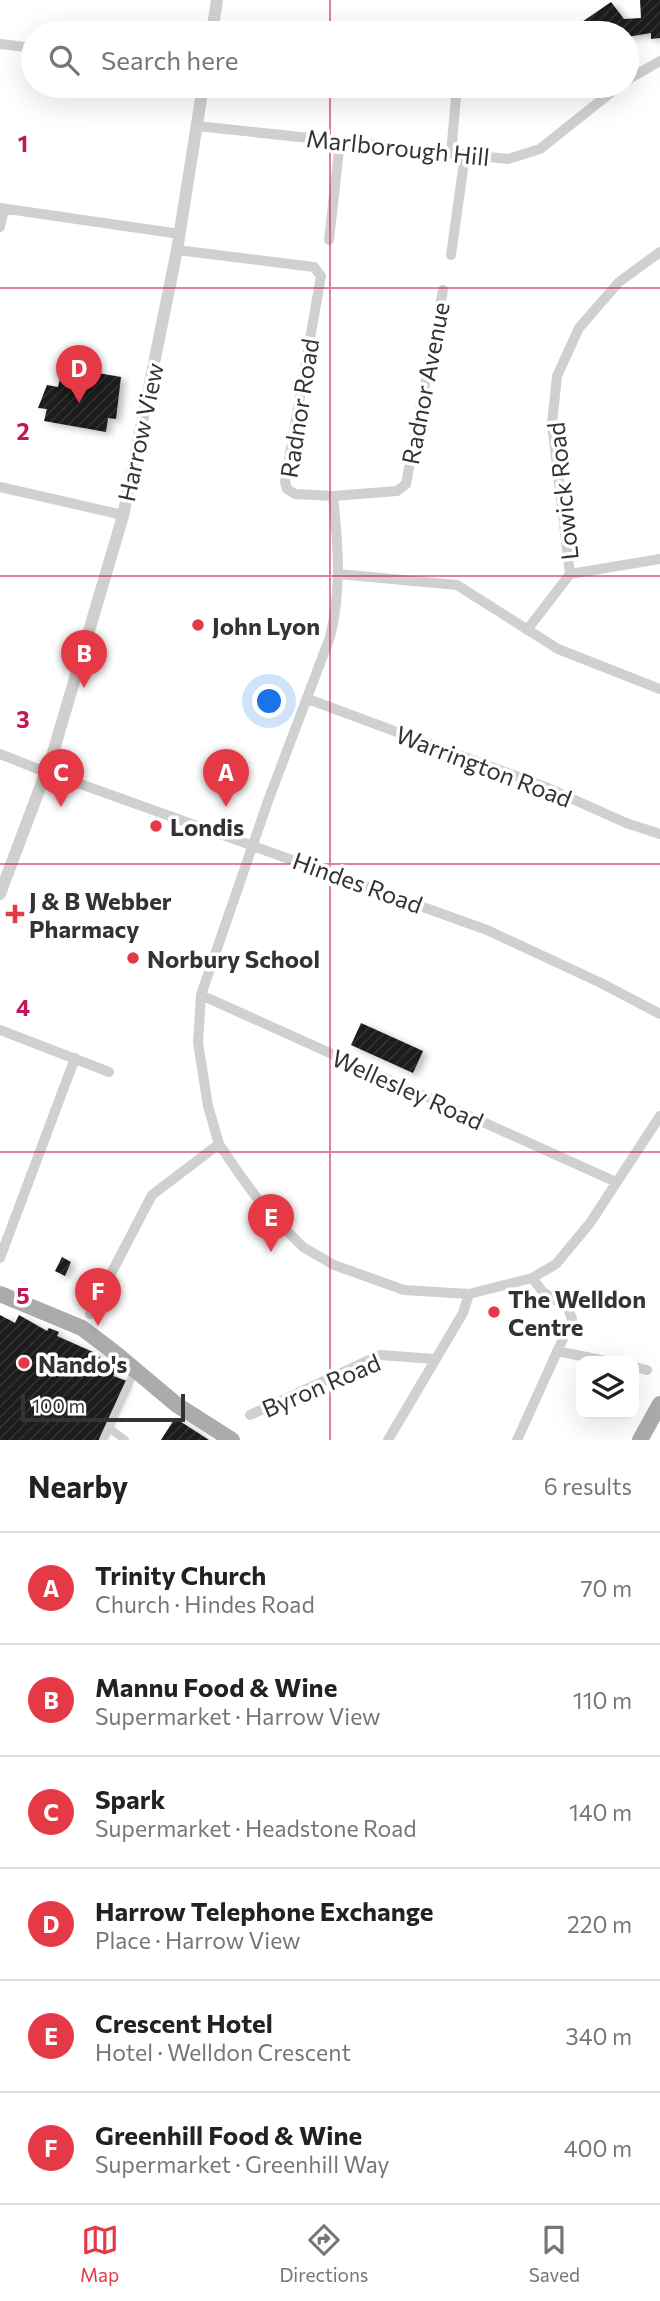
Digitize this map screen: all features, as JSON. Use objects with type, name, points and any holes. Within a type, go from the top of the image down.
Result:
[{"type":"main road","points":[[0,1294],[82,1328],[177,1405],[232,1440]]},
{"type":"main road","points":[[640,1440],[660,1404]]},
{"type":"street","points":[[214,21],[217,0]]},
{"type":"street","points":[[0,44],[21,47]]},
{"type":"street","points":[[639,73],[660,61]]},
{"type":"street","name":"Harrow View","points":[[0,894],[43,770],[123,515],[180,234],[201,98]]},
{"type":"street","points":[[451,154],[456,98]]},
{"type":"street","name":"Marlborough Hill","points":[[196,126],[508,159],[540,149],[604,98]]},
{"type":"street","points":[[329,240],[340,141]]},
{"type":"street","points":[[452,255],[465,155]]},
{"type":"street","points":[[0,227],[2,209],[180,234]]},
{"type":"street","name":"Radnor Road","points":[[177,250],[314,267],[321,276],[285,482],[287,489],[295,494],[333,496],[338,574],[334,620],[201,995],[198,1043],[202,1074],[219,1144]]},
{"type":"street","name":"Lowick Road","points":[[527,630],[570,574],[552,424],[557,376],[579,328],[619,282],[660,253]]},
{"type":"street","name":"Radnor Avenue","points":[[333,496],[397,491],[405,484],[443,290]]},
{"type":"street","points":[[0,487],[123,515]]},
{"type":"street","points":[[570,574],[660,559]]},
{"type":"street","points":[[338,574],[457,585],[558,649],[660,689]]},
{"type":"street","name":"Warrington Road","points":[[308,699],[548,788],[626,823],[660,834]]},
{"type":"street","name":"Hindes Road","points":[[0,754],[487,930],[601,982],[660,1014]]},
{"type":"street","name":"Wellesley Road","points":[[201,995],[616,1182]]},
{"type":"street","points":[[0,1030],[109,1072]]},
{"type":"street","points":[[0,1258],[75,1058]]},
{"type":"street","points":[[90,1314],[152,1195],[219,1144],[266,1210],[303,1247],[334,1265],[382,1284],[423,1293],[469,1294],[532,1278],[556,1264],[590,1223],[660,1116]]},
{"type":"street","points":[[517,1440],[572,1319],[568,1308],[543,1292],[532,1278]]},
{"type":"street","points":[[388,1440],[464,1313],[469,1294]]},
{"type":"street","points":[[557,1351],[582,1356]]},
{"type":"street","name":"Byron Road","points":[[250,1415],[380,1355],[435,1359]]},
{"type":"street","points":[[639,1368],[648,1370]]},
{"type":"street","points":[[103,1440],[135,1370]]},
{"type":"street","points":[[109,1428],[125,1440]]},
{"type":"building","points":[[640,0],[660,0],[660,38],[651,39],[651,33],[639,35],[639,21],[583,21],[611,2],[624,19],[641,18]]},
{"type":"building","points":[[92,372],[121,377],[116,419],[108,418],[106,432],[44,421],[47,409],[38,408],[47,385],[58,387],[61,374],[90,380]]},
{"type":"building","points":[[361,1023],[423,1051],[413,1073],[351,1045]]},
{"type":"building","points":[[62,1257],[71,1262],[65,1276],[55,1271]]},
{"type":"building","points":[[0,1315],[15,1323],[19,1315],[47,1331],[49,1328],[59,1332],[57,1336],[93,1352],[116,1370],[113,1376],[127,1381],[99,1440],[0,1440]]},
{"type":"building","points":[[175,1418],[209,1440],[161,1440]]},
{"type":"place","name":"Harrow Telephone Exchange","points":[[79,403]]},
{"type":"place","name":"John Lyon","points":[[198,625]]},
{"type":"place","name":"Mannu Food & Wine","points":[[84,688]]},
{"type":"place","name":"Spark","points":[[61,807]]},
{"type":"place","name":"Trinity Church","points":[[226,807]]},
{"type":"place","name":"Londis","points":[[156,826]]},
{"type":"place","name":"J & B Webber Pharmacy","points":[[15,914]]},
{"type":"place","name":"Norbury School","points":[[133,958]]},
{"type":"place","name":"Crescent Hotel","points":[[271,1252]]},
{"type":"place","name":"The Welldon Centre","points":[[494,1312]]},
{"type":"place","name":"Greenhill Food & Wine","points":[[98,1326]]},
{"type":"place","name":"Nando's","points":[[24,1363]]}]
